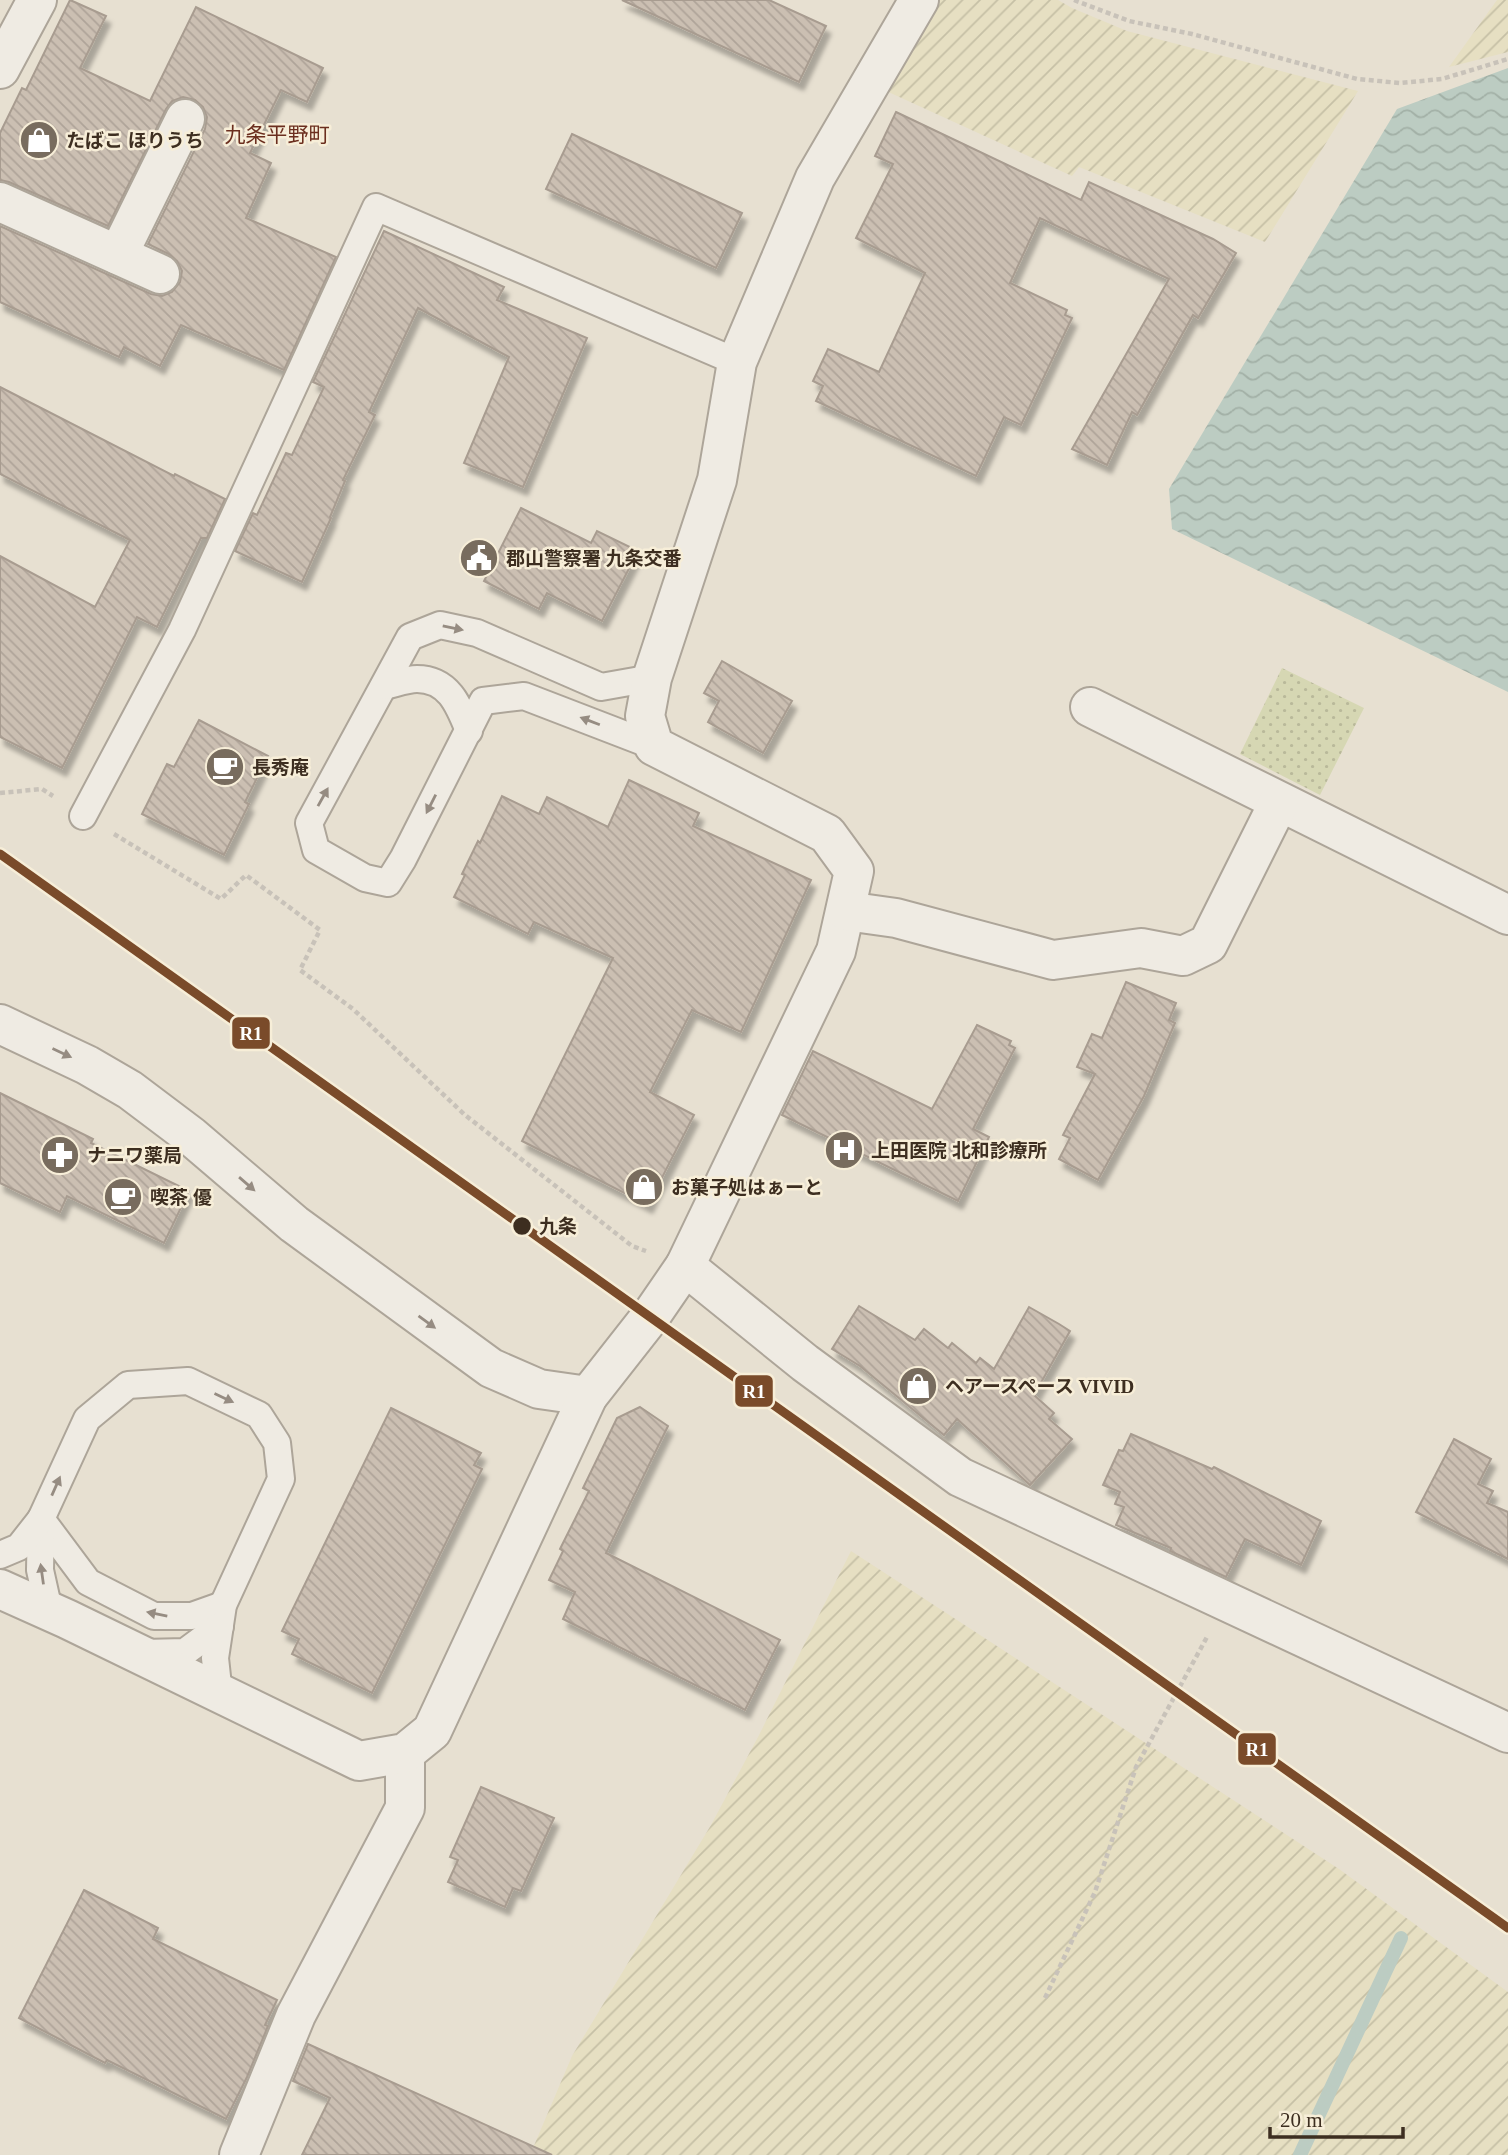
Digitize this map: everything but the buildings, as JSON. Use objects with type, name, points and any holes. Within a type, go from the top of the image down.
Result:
[{"type":"street","points":[[0,69],[37,0]]},
{"type":"street","points":[[0,1589],[359,1761],[405,1753],[432,1731],[588,1396],[650,1317],[685,1266],[836,950],[854,871],[827,834],[654,746],[645,716],[652,678],[717,480],[737,362],[815,178],[919,0]]},
{"type":"street","points":[[118,256],[185,119]]},
{"type":"street","points":[[0,202],[160,274]]},
{"type":"street","points":[[1090,707],[1508,915]]},
{"type":"street","points":[[846,911],[896,918],[1052,960],[1141,948],[1183,956],[1208,944],[1279,802]]},
{"type":"street","points":[[0,1024],[87,1065],[130,1090],[191,1136],[294,1224],[491,1368],[539,1390],[588,1396]]},
{"type":"street","points":[[685,1266],[805,1363],[960,1477],[1507,1731]]},
{"type":"street","points":[[239,2155],[296,2015],[405,1808],[405,1753]]},
{"type":"lane","points":[[83,816],[182,630],[376,207],[737,362]]},
{"type":"lane","points":[[652,678],[601,687],[477,633],[440,625],[410,637],[309,823],[316,850],[365,878],[388,883],[403,859],[483,701],[524,696],[654,746]]},
{"type":"lane","points":[[384,686],[418,679],[442,686],[456,700],[469,731]]},
{"type":"lane","points":[[0,1555],[19,1547],[41,1519],[87,1419],[128,1385],[188,1381],[259,1415],[277,1443],[281,1479],[222,1616],[215,1658],[219,1695]]},
{"type":"lane","points":[[41,1519],[88,1582],[154,1616],[222,1616]]},
{"type":"lane","points":[[41,1519],[40,1570],[48,1605],[66,1619]]},
{"type":"lane","points":[[138,1654],[185,1652],[222,1616]]},
{"type":"path","points":[[1074,0],[1129,21],[1192,34],[1357,79],[1400,83],[1442,79],[1508,59]]},
{"type":"path","points":[[0,793],[42,789],[221,899],[246,875],[320,930],[300,970],[352,1009],[465,1115],[632,1245],[685,1266]]},
{"type":"path","points":[[1045,1998],[1095,1892],[1136,1767],[1193,1666],[1225,1601]]},
{"type":"shaded area","points":[[937,0],[1058,0],[1127,31],[1358,91],[1265,242],[1079,167],[1072,176],[884,90]]},
{"type":"shaded area","points":[[1497,0],[1508,0],[1508,52],[1449,67]]},
{"type":"shaded area","points":[[851,1551],[1339,1869],[1508,1992],[1508,2155],[530,2155],[572,2056],[711,1825]]},
{"type":"green space","points":[[1282,668],[1364,708],[1320,795],[1240,754]]},
{"type":"water","points":[[1508,68],[1508,692],[1172,529],[1169,489],[1397,109]]},
{"type":"waterway","points":[[1300,2155],[1401,1938]]},
{"type":"transit line","name":"R1","points":[[0,854],[1508,1928]]},
{"type":"place","name":"たばこ ほりうち","points":[[39,140]]},
{"type":"place","name":"郡山警察署 九条交番","points":[[479,558]]},
{"type":"place","name":"長秀庵","points":[[225,767]]},
{"type":"place","name":"上田医院 北和診療所","points":[[844,1150]]},
{"type":"place","name":"ナニワ薬局","points":[[60,1155]]},
{"type":"place","name":"お菓子処はぁーと","points":[[644,1187]]},
{"type":"place","name":"喫茶 優","points":[[123,1197]]},
{"type":"place","name":"九条","points":[[522,1226]]},
{"type":"place","name":"ヘアースペース VIVID","points":[[918,1386]]},
{"type":"district","name":"九条平野町","points":[[277,135]]}]
